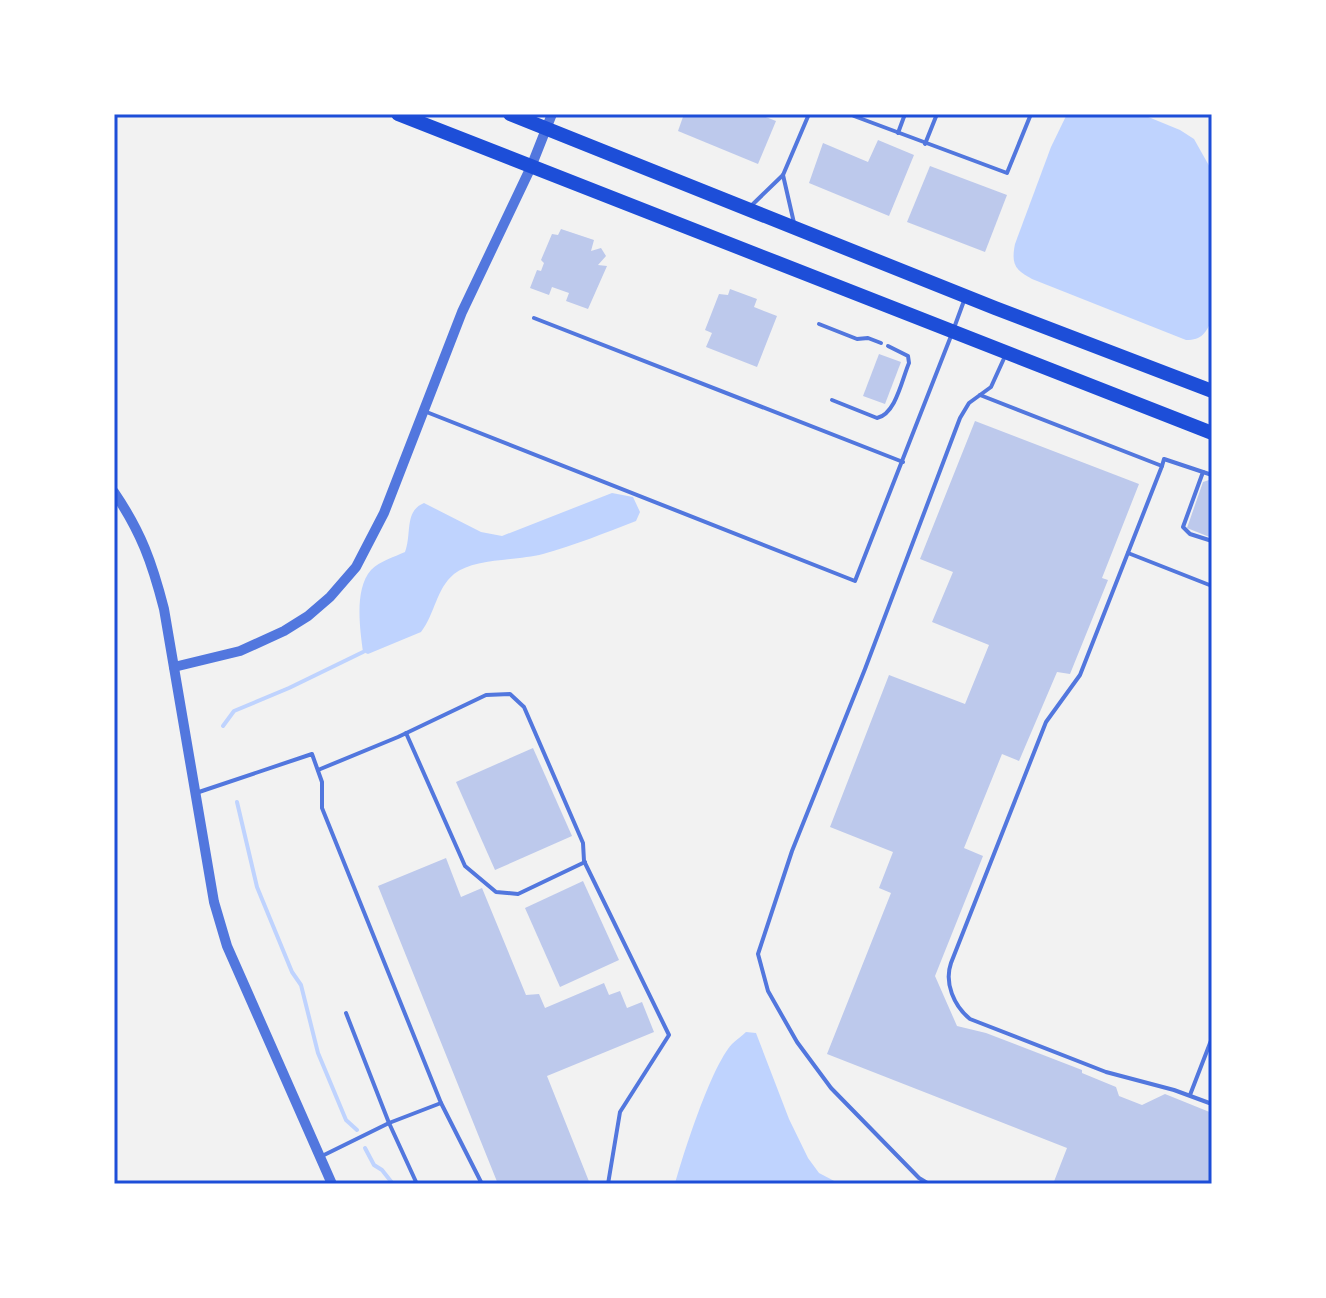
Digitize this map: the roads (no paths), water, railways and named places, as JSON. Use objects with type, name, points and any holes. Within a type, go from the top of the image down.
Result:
[{"type":"highway","points":[[398,114],[1212,433]]},
{"type":"highway","points":[[510,114],[550,121],[748,209],[1212,391]]},
{"type":"street","points":[[174,667],[240,651],[261,642],[308,616],[330,597],[356,567],[372,540],[462,312],[550,121]]},
{"type":"street","points":[[114,492],[135,525],[152,562],[174,667],[214,902],[227,946],[332,1184]]},
{"type":"lane","points":[[748,209],[783,175],[809,114]]},
{"type":"lane","points":[[854,114],[925,144],[1007,173],[1031,114]]},
{"type":"lane","points":[[898,133],[905,114]]},
{"type":"lane","points":[[925,144],[937,114]]},
{"type":"lane","points":[[783,175],[795,228]]},
{"type":"lane","points":[[424,411],[855,581],[966,296]]},
{"type":"lane","points":[[534,318],[903,462]]},
{"type":"lane","points":[[819,324],[857,339],[868,338],[881,343]]},
{"type":"lane","points":[[832,400],[877,418],[884,417],[890,410],[909,363],[905,353],[888,346]]},
{"type":"lane","points":[[929,1184],[919,1178],[831,1088],[797,1042],[768,991],[758,954],[792,851],[960,418],[969,403],[991,387],[1007,352]]},
{"type":"lane","points":[[980,395],[1162,466]]},
{"type":"lane","points":[[1212,475],[1164,459],[1080,675],[1046,722],[951,963],[948,979],[955,1000],[970,1019],[1116,1075],[1174,1090],[1212,1104]]},
{"type":"lane","points":[[1203,472],[1183,527],[1190,534],[1212,541]]},
{"type":"lane","points":[[1128,553],[1212,586]]},
{"type":"lane","points":[[318,770],[486,695],[510,694],[524,707],[583,843],[585,862],[669,1035],[620,1112],[608,1184]]},
{"type":"lane","points":[[406,733],[465,866],[496,892],[518,894],[585,862]]},
{"type":"lane","points":[[195,793],[312,754],[322,782],[322,808],[441,1103],[482,1184]]},
{"type":"lane","points":[[346,1013],[389,1123],[417,1184]]},
{"type":"lane","points":[[1189,1096],[1212,1038]]},
{"type":"lane","points":[[320,1157],[389,1123],[441,1103]]},
{"type":"water","points":[[1067,114],[1141,114],[1194,139],[1212,171],[1212,319],[1200,337],[1186,340],[1032,279],[1016,266],[1015,244],[1051,147]]},
{"type":"water","points":[[612,493],[633,497],[640,512],[636,521],[543,554],[484,562],[462,569],[443,587],[421,632],[368,654],[363,652],[360,598],[366,578],[379,564],[405,552],[411,517],[424,503],[481,532],[502,536]]},
{"type":"water","points":[[746,1032],[756,1033],[789,1119],[808,1158],[819,1173],[840,1184],[675,1184],[716,1071],[732,1044]]},
{"type":"waterway","points":[[223,726],[234,711],[363,652]]},
{"type":"waterway","points":[[237,802],[257,887],[292,972],[301,985],[318,1053],[346,1120],[357,1130]]},
{"type":"waterway","points":[[365,1148],[374,1165],[393,1184]]}]
